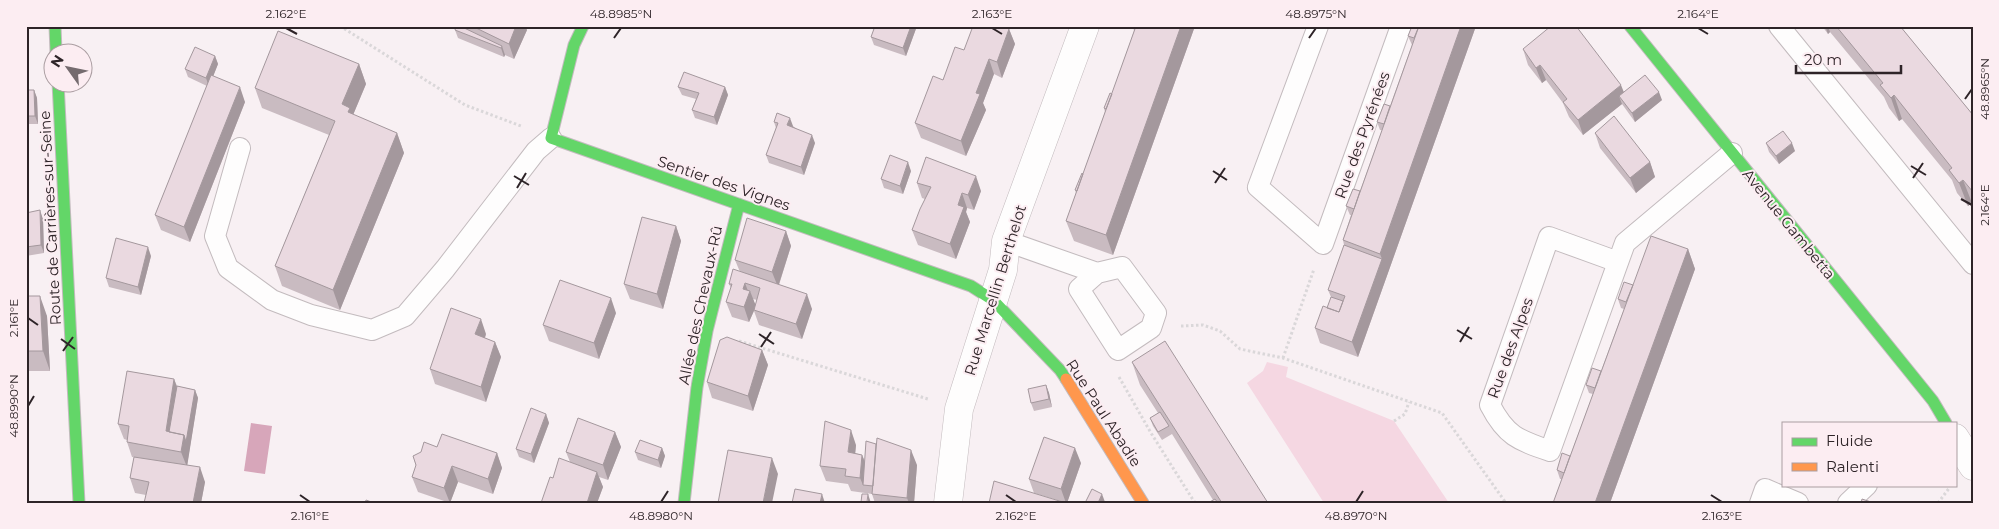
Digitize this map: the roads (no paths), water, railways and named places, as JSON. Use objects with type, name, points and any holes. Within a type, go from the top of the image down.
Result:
[{"type":"street","points":[[55,26],[56,42]]},
{"type":"street","points":[[551,138],[574,45],[583,26]]},
{"type":"street","name":"Rue Marcellin Berthelot","points":[[948,503],[959,409],[1003,270],[1006,241],[1085,26]]},
{"type":"street","name":"Avenue Gambetta","points":[[1630,26],[1933,401],[1944,422]]},
{"type":"street","name":"Route de Carrières-sur-Seine","points":[[59,92],[71,313],[78,503]]},
{"type":"street","name":"Sentier des Vignes","points":[[551,138],[971,286],[993,300]]},
{"type":"street","name":"Allée des Chevaux-Rû","points":[[684,503],[697,388],[707,331],[739,204]]},
{"type":"street","name":"Rue Paul Abadie","points":[[993,300],[1060,370],[1143,503]]},
{"type":"street","name":"Avenue Gambetta","points":[[1956,441],[1973,466]]},
{"type":"lane","name":"Rue des Pyrénées","points":[[1318,26],[1258,186],[1323,244],[1401,26]]},
{"type":"lane","points":[[1779,26],[1973,264]]},
{"type":"lane","points":[[240,148],[215,236],[228,268],[272,300],[311,315],[372,330],[405,316],[445,269],[536,151],[551,138]]},
{"type":"lane","name":"Rue des Alpes","points":[[1618,262],[1549,237],[1490,405],[1499,422],[1521,441],[1550,451],[1625,243],[1732,153]]},
{"type":"lane","points":[[1006,241],[1097,273],[1122,267],[1156,313],[1152,328],[1118,350],[1079,289],[1097,273]]},
{"type":"lane","points":[[1848,503],[1866,486]]},
{"type":"lane","points":[[1760,503],[1765,488],[1798,503]]}]
